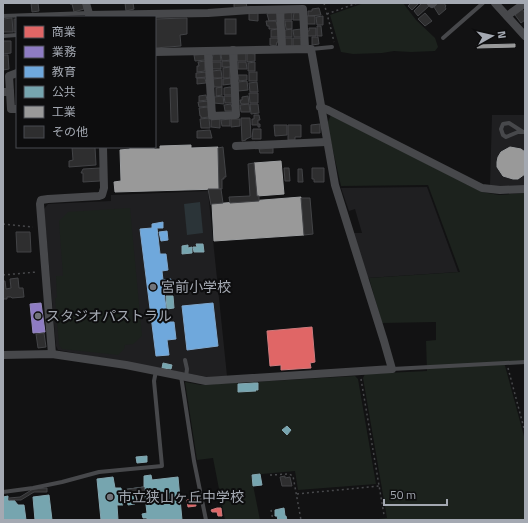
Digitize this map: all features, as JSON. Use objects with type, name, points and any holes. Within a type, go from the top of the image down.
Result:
[{"type":"street","points":[[3,355],[52,354],[156,371],[206,381],[392,369],[335,185],[308,48],[303,9],[298,6],[280,10],[250,6],[208,13],[90,15],[86,3]]},
{"type":"street","points":[[495,3],[525,36]]},
{"type":"street","points":[[507,16],[525,3]]},
{"type":"street","points":[[280,10],[282,49]]},
{"type":"street","points":[[156,52],[308,48]]},
{"type":"street","points":[[208,51],[212,116],[236,115],[233,50]]},
{"type":"street","points":[[16,73],[9,76],[7,92],[11,110],[16,109]]},
{"type":"street","points":[[320,107],[482,188],[500,190],[525,189]]},
{"type":"street","points":[[236,146],[326,142]]},
{"type":"street","points":[[52,354],[40,204],[41,200],[102,195],[104,188],[102,148]]},
{"type":"lane","points":[[444,38],[483,3]]},
{"type":"lane","points":[[3,16],[90,15]]},
{"type":"lane","points":[[3,36],[16,35]]},
{"type":"lane","points":[[308,48],[332,47]]},
{"type":"lane","points":[[509,123],[524,132],[518,132],[506,137],[500,129],[503,124],[509,123]]},
{"type":"lane","points":[[185,360],[187,369],[183,377],[194,461],[206,520]]},
{"type":"lane","points":[[392,369],[525,362]]},
{"type":"lane","points":[[3,492],[54,484],[99,472],[162,466],[154,381],[156,371]]},
{"type":"path","points":[[324,3],[332,34],[334,46],[332,47]]},
{"type":"path","points":[[327,14],[357,3]]},
{"type":"path","points":[[3,224],[41,228]]},
{"type":"path","points":[[3,275],[45,272]]},
{"type":"path","points":[[508,364],[525,432]]},
{"type":"path","points":[[360,371],[384,515]]},
{"type":"path","points":[[270,475],[289,474],[293,476],[301,520]]},
{"type":"path","points":[[297,494],[379,486]]},
{"type":"path","points":[[271,510],[274,520]]},
{"type":"shaded area","points":[[364,3],[403,3],[416,20],[435,38],[438,47],[435,51],[394,51],[353,54],[341,52],[330,15]]},
{"type":"shaded area","points":[[331,115],[482,192],[499,195],[525,193],[525,360],[504,362],[525,440],[525,520],[370,520],[387,518],[363,378],[365,374],[427,371],[426,341],[436,340],[436,322],[382,323],[369,278],[460,272],[428,185],[341,186],[327,124]]},
{"type":"shaded area","points":[[492,115],[525,115],[525,186],[490,186]]},
{"type":"shaded area","points":[[427,187],[458,272],[368,278],[353,233],[362,233],[355,209],[349,211],[341,188]]},
{"type":"shaded area","points":[[208,191],[227,376],[208,377],[58,350],[56,346],[44,209],[48,204],[111,201],[111,195]]},
{"type":"shaded area","points":[[200,202],[203,233],[187,235],[184,204]]},
{"type":"shaded area","points":[[130,208],[142,336],[133,344],[125,345],[124,349],[118,355],[62,349],[59,345],[55,298],[57,298],[56,276],[63,276],[59,221],[68,212]]},
{"type":"shaded area","points":[[355,376],[358,379],[376,484],[298,490],[295,471],[251,475],[260,520],[225,520],[213,458],[197,460],[185,382],[201,385]]},
{"type":"building: 商業","points":[[312,327],[315,362],[310,363],[311,368],[281,370],[281,365],[270,366],[267,331]]},
{"type":"building: 商業","points":[[195,499],[196,506],[188,507],[187,500]]},
{"type":"building: 商業","points":[[221,508],[222,516],[218,516],[217,512],[212,512],[211,510]]},
{"type":"building: 業務","points":[[41,303],[45,332],[33,333],[30,304]]},
{"type":"building: 教育","points":[[163,222],[163,228],[157,228],[160,254],[166,254],[168,270],[162,271],[163,280],[171,279],[172,292],[164,293],[168,322],[174,322],[176,339],[167,340],[169,355],[156,356],[140,229],[152,228],[152,224]]},
{"type":"building: 教育","points":[[167,231],[168,240],[161,241],[159,232]]},
{"type":"building: 教育","points":[[213,303],[218,346],[187,350],[182,306]]},
{"type":"building: 公共","points":[[196,244],[203,244],[204,252],[194,252],[193,247],[197,247]]},
{"type":"building: 公共","points":[[188,245],[188,248],[192,247],[192,253],[182,254],[182,246]]},
{"type":"building: 公共","points":[[166,296],[173,296],[174,308],[167,309]]},
{"type":"building: 公共","points":[[163,363],[172,365],[171,369],[162,368]]},
{"type":"building: 公共","points":[[258,383],[258,390],[255,390],[256,391],[238,392],[238,384]]},
{"type":"building: 公共","points":[[287,426],[291,430],[287,435],[282,430]]},
{"type":"building: 公共","points":[[147,456],[147,462],[137,463],[136,457]]},
{"type":"building: 公共","points":[[260,474],[262,485],[253,486],[252,475]]},
{"type":"building: 公共","points":[[151,475],[152,480],[178,477],[182,520],[147,520],[147,518],[143,518],[142,514],[147,513],[145,496],[141,496],[140,493],[122,494],[122,490],[144,487],[144,476]]},
{"type":"building: 公共","name":"市立狭山ヶ丘中学校","points":[[113,477],[115,488],[121,488],[123,505],[117,505],[118,520],[101,520],[97,479]]},
{"type":"building: 公共","points":[[49,495],[52,520],[35,520],[33,497]]},
{"type":"building: 公共","points":[[134,495],[135,504],[128,505],[127,496]]},
{"type":"building: 公共","points":[[8,496],[8,501],[14,500],[18,505],[24,505],[26,520],[3,520],[3,497]]},
{"type":"building: 公共","points":[[284,508],[287,520],[278,520],[277,516],[275,516],[275,510]]},
{"type":"building: 工業","points":[[515,44],[515,47],[477,48],[477,45]]},
{"type":"building: 工業","points":[[191,145],[191,148],[218,147],[219,189],[115,192],[114,182],[121,181],[120,150],[130,148],[160,149],[160,146]]},
{"type":"building: 工業","points":[[510,147],[521,149],[525,152],[525,174],[518,179],[503,176],[497,167],[498,157],[501,152]]},
{"type":"building: 工業","points":[[281,161],[284,194],[257,196],[254,163]]},
{"type":"building: 工業","points":[[301,197],[304,235],[214,241],[212,204]]},
{"type":"building: その他","points":[[31,3],[38,3],[39,11],[32,12]]},
{"type":"building: その他","points":[[70,3],[83,3],[84,9],[74,12],[72,4]]},
{"type":"building: その他","points":[[125,3],[133,3],[134,9],[126,11]]},
{"type":"building: その他","points":[[234,3],[246,3],[247,7],[236,8],[234,7]]},
{"type":"building: その他","points":[[411,3],[419,3],[412,10],[408,6]]},
{"type":"building: その他","points":[[422,3],[426,3],[429,6],[418,16],[414,11]]},
{"type":"building: その他","points":[[438,3],[444,3],[446,6],[446,9],[439,15],[434,7]]},
{"type":"building: その他","points":[[319,8],[321,15],[308,16],[308,11]]},
{"type":"building: その他","points":[[522,9],[525,13],[525,20],[521,23],[515,15]]},
{"type":"building: その他","points":[[292,12],[292,20],[283,20],[284,13]]},
{"type":"building: その他","points":[[294,12],[300,12],[301,20],[293,20]]},
{"type":"building: その他","points":[[249,13],[258,13],[258,21],[249,20]]},
{"type":"building: その他","points":[[278,13],[278,20],[269,21],[267,14]]},
{"type":"building: その他","points":[[425,13],[432,21],[425,26],[418,19]]},
{"type":"building: その他","points":[[307,16],[315,16],[315,24],[307,24]]},
{"type":"building: その他","points":[[323,16],[323,25],[317,25],[316,17]]},
{"type":"building: その他","points":[[12,18],[13,32],[3,32],[3,19]]},
{"type":"building: その他","points":[[187,18],[187,34],[180,35],[181,46],[156,48],[156,19]]},
{"type":"building: その他","points":[[14,19],[16,19],[16,32],[14,32]]},
{"type":"building: その他","points":[[225,19],[236,19],[236,34],[225,34]]},
{"type":"building: その他","points":[[266,21],[276,21],[278,29],[269,29]]},
{"type":"building: その他","points":[[285,21],[292,21],[292,29],[286,29]]},
{"type":"building: その他","points":[[317,26],[321,26],[322,36],[317,36]]},
{"type":"building: その他","points":[[309,28],[316,28],[316,36],[307,36],[307,31],[309,31]]},
{"type":"building: その他","points":[[278,29],[278,37],[271,37],[271,30]]},
{"type":"building: その他","points":[[292,29],[292,37],[285,37],[285,30]]},
{"type":"building: その他","points":[[301,29],[301,37],[294,37],[293,30]]},
{"type":"building: その他","points":[[312,37],[318,37],[319,44],[312,45]]},
{"type":"building: その他","points":[[270,38],[278,38],[279,42],[277,42],[276,46],[270,45]]},
{"type":"building: その他","points":[[285,38],[292,38],[292,46],[285,46]]},
{"type":"building: その他","points":[[293,38],[301,38],[301,46],[293,46]]},
{"type":"building: その他","points":[[3,41],[11,41],[11,53],[3,54]]},
{"type":"building: その他","points":[[220,53],[221,61],[212,61],[213,54]]},
{"type":"building: その他","points":[[237,53],[246,53],[246,61],[237,61]]},
{"type":"building: その他","points":[[247,53],[255,54],[255,61],[247,62]]},
{"type":"building: その他","points":[[205,54],[205,60],[195,61],[194,55]]},
{"type":"building: その他","points":[[221,54],[230,54],[231,60],[222,61]]},
{"type":"building: その他","points":[[3,55],[8,55],[9,69],[3,70]]},
{"type":"building: その他","points":[[205,61],[205,71],[197,72],[197,66],[199,66],[198,62]]},
{"type":"building: その他","points":[[222,61],[230,61],[231,67],[222,67]]},
{"type":"building: その他","points":[[212,62],[221,62],[221,69],[212,69]]},
{"type":"building: その他","points":[[238,62],[246,62],[247,69],[238,69]]},
{"type":"building: その他","points":[[255,62],[255,71],[248,71],[248,63]]},
{"type":"building: その他","points":[[230,67],[230,78],[223,78],[223,68]]},
{"type":"building: その他","points":[[221,70],[222,78],[213,78],[212,71]]},
{"type":"building: その他","points":[[207,72],[207,77],[196,78],[196,73]]},
{"type":"building: その他","points":[[249,72],[257,72],[257,81],[249,81]]},
{"type":"building: その他","points":[[238,75],[247,75],[247,80],[239,81]]},
{"type":"building: その他","points":[[197,78],[205,78],[206,83],[197,84]]},
{"type":"building: その他","points":[[222,78],[222,87],[214,87],[213,79]]},
{"type":"building: その他","points":[[231,78],[231,84],[223,85],[223,79]]},
{"type":"building: その他","points":[[247,81],[248,90],[238,91],[238,82]]},
{"type":"building: その他","points":[[257,82],[258,92],[250,92],[249,83]]},
{"type":"building: その他","points":[[222,87],[222,95],[216,96],[216,88]]},
{"type":"building: その他","points":[[170,88],[177,88],[178,122],[171,122]]},
{"type":"building: その他","points":[[224,88],[232,88],[233,95],[224,95]]},
{"type":"building: その他","points":[[249,93],[258,93],[258,103],[250,103]]},
{"type":"building: その他","points":[[206,95],[207,100],[199,101],[199,96]]},
{"type":"building: その他","points":[[223,96],[224,104],[214,103],[214,97]]},
{"type":"building: その他","points":[[224,96],[232,96],[232,103],[225,103]]},
{"type":"building: その他","points":[[248,96],[249,104],[241,104],[240,100],[242,100],[242,97]]},
{"type":"building: その他","points":[[209,101],[209,106],[199,107],[198,102]]},
{"type":"building: その他","points":[[231,104],[232,107],[234,107],[234,111],[225,111],[224,105]]},
{"type":"building: その他","points":[[249,104],[250,112],[241,112],[240,105]]},
{"type":"building: その他","points":[[250,104],[258,104],[259,113],[251,114]]},
{"type":"building: その他","points":[[208,107],[209,117],[201,118],[199,108]]},
{"type":"building: その他","points":[[254,115],[259,115],[260,120],[258,120],[258,124],[260,124],[260,127],[258,127],[258,125],[252,125]]},
{"type":"building: その他","points":[[209,118],[210,128],[201,128],[200,119]]},
{"type":"building: その他","points":[[241,118],[250,118],[251,137],[242,141]]},
{"type":"building: その他","points":[[220,119],[220,128],[211,127],[211,120]]},
{"type":"building: その他","points":[[230,119],[230,126],[222,126],[221,120]]},
{"type":"building: その他","points":[[231,119],[240,119],[240,126],[231,127]]},
{"type":"building: その他","points":[[320,124],[320,133],[311,133],[311,125]]},
{"type":"building: その他","points":[[274,125],[287,125],[287,135],[275,136]]},
{"type":"building: その他","points":[[288,125],[301,125],[301,137],[295,137],[295,140],[288,140]]},
{"type":"building: その他","points":[[253,129],[261,129],[261,139],[252,139]]},
{"type":"building: その他","points":[[210,130],[212,138],[197,138],[197,131]]},
{"type":"building: その他","points":[[223,147],[226,177],[222,179],[222,189],[219,189],[218,148]]},
{"type":"building: その他","points":[[72,148],[95,148],[96,165],[69,167],[69,161],[73,160]]},
{"type":"building: その他","points":[[273,148],[273,153],[260,153],[259,149]]},
{"type":"building: その他","points":[[254,163],[257,196],[259,196],[259,201],[230,203],[229,197],[250,196],[248,164]]},
{"type":"building: その他","points":[[100,168],[100,181],[83,182],[83,173],[81,173],[83,169]]},
{"type":"building: その他","points":[[284,168],[289,168],[290,181],[285,181]]},
{"type":"building: その他","points":[[312,168],[324,168],[324,182],[314,182],[314,179],[312,179]]},
{"type":"building: その他","points":[[298,169],[302,169],[303,182],[298,182]]},
{"type":"building: その他","points":[[208,189],[221,189],[223,203],[211,205]]},
{"type":"building: その他","points":[[301,198],[310,198],[313,234],[304,235]]},
{"type":"building: その他","points":[[16,232],[30,232],[31,252],[17,252]]},
{"type":"building: その他","points":[[18,278],[19,288],[23,288],[24,297],[7,297],[7,299],[3,299],[3,281],[5,281],[6,289],[11,288],[10,279]]},
{"type":"building: その他","points":[[44,333],[46,347],[38,348],[36,334]]},
{"type":"building: その他","points":[[285,476],[285,478],[290,477],[292,486],[282,486],[280,477]]},
{"type":"building: その他","points":[[144,487],[145,496],[141,496],[140,493],[122,494],[122,490]]},
{"type":"building: その他","points":[[47,488],[47,492],[34,492],[21,500],[9,500],[9,498],[20,497],[33,489]]},
{"type":"place","name":"宮前小学校","points":[[153,287]]},
{"type":"place","name":"スタジオパストラル","points":[[38,316]]},
{"type":"place","name":"市立狭山ヶ丘中学校","points":[[110,497]]}]
